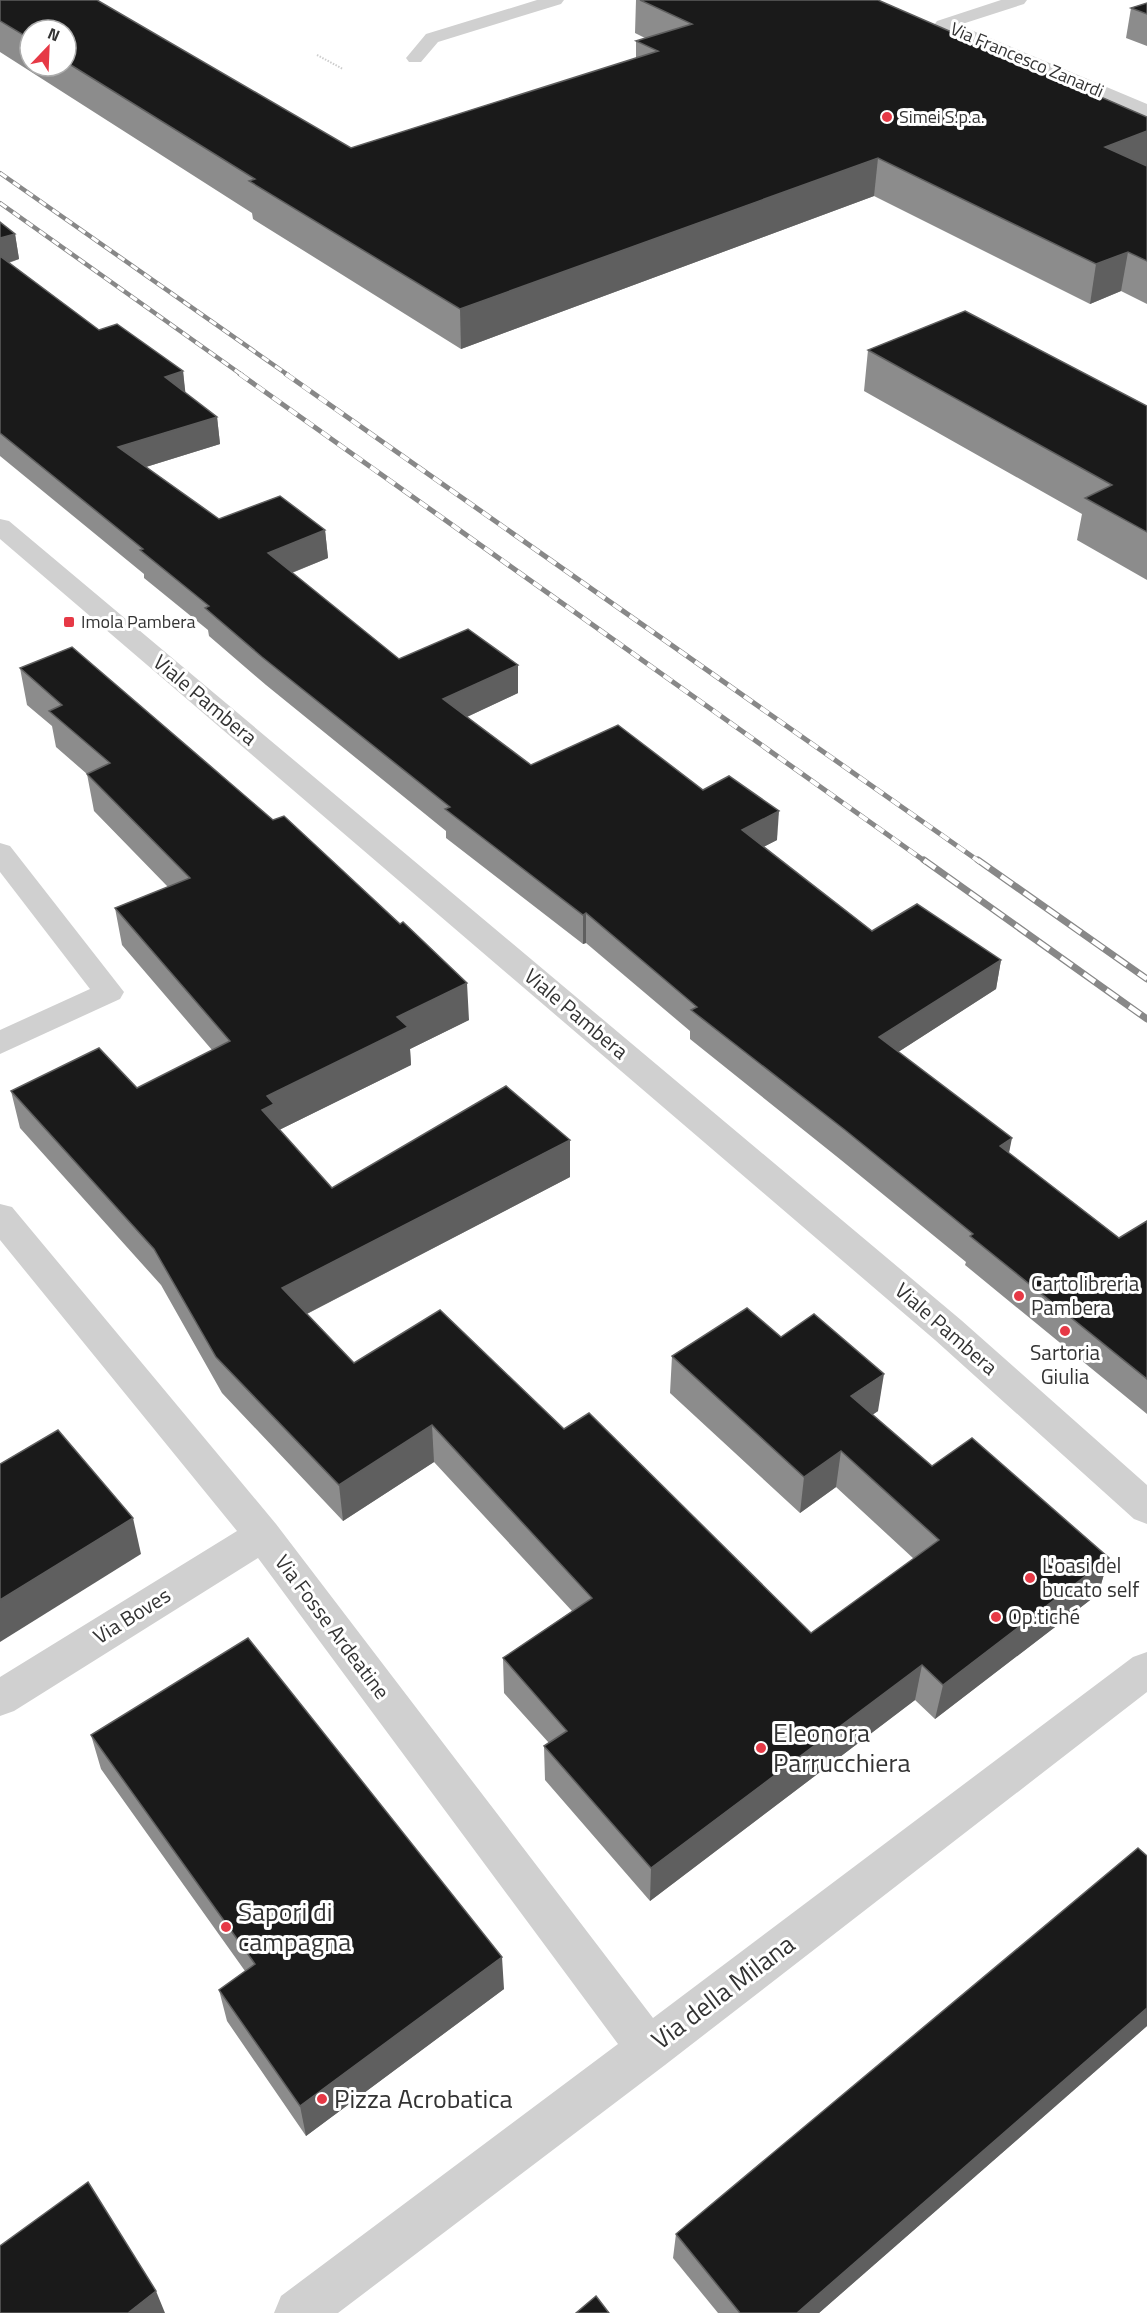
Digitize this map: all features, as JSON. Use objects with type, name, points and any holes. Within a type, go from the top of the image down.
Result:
[{"type":"street","points":[[415,58],[432,38],[555,0]]},
{"type":"street","name":"Via Francesco Zanardi","points":[[1018,0],[943,25],[1147,111]]},
{"type":"street","name":"Viale Pambera","points":[[0,526],[948,1330],[1147,1508]]},
{"type":"street","points":[[0,852],[109,992],[0,1043]]},
{"type":"street","name":"Via Fosse Ardeatine","points":[[0,1216],[263,1535],[649,2049]]},
{"type":"street","name":"Via Boves","points":[[0,1698],[263,1535]]},
{"type":"street","name":"Via della Milana","points":[[298,2313],[1147,1669]]},
{"type":"path","points":[[317,55],[344,69]]},
{"type":"building","points":[[0,0],[97,0],[351,148],[658,51],[636,41],[692,24],[640,0],[878,0],[1147,117],[1147,131],[1105,147],[1147,166],[1147,261],[1128,252],[1096,264],[878,158],[460,309],[249,181],[255,179],[78,69],[78,18],[18,18],[18,32],[0,21]]},
{"type":"building","points":[[1147,3],[1147,14],[1131,8]]},
{"type":"building","points":[[0,222],[15,234],[0,238]]},
{"type":"building","points":[[0,256],[99,330],[117,324],[183,371],[165,377],[217,417],[118,447],[219,519],[280,496],[325,530],[268,553],[399,659],[468,629],[518,665],[443,699],[531,765],[618,725],[703,790],[729,776],[779,811],[742,830],[872,931],[917,904],[1001,960],[879,1037],[1012,1138],[1000,1146],[1119,1238],[1147,1221],[1147,1379],[970,1236],[973,1234],[845,1130],[691,1010],[697,1007],[586,913],[583,915],[445,809],[450,807],[262,657],[205,608],[209,606],[140,550],[143,549],[0,433]]},
{"type":"building","points":[[965,311],[1147,406],[1147,532],[1085,498],[1112,485],[868,350]]},
{"type":"building","points":[[72,647],[273,820],[284,816],[400,924],[403,922],[467,983],[397,1017],[408,1027],[267,1096],[274,1104],[262,1110],[332,1188],[506,1086],[570,1140],[282,1288],[354,1363],[440,1310],[564,1429],[589,1413],[811,1633],[939,1540],[841,1451],[804,1477],[672,1356],[747,1308],[781,1337],[814,1314],[884,1374],[851,1396],[932,1466],[972,1438],[1109,1558],[943,1685],[922,1665],[651,1868],[544,1746],[567,1731],[503,1658],[592,1598],[432,1425],[339,1485],[216,1357],[154,1249],[11,1091],[99,1048],[137,1088],[230,1041],[115,908],[190,878],[87,774],[110,763],[49,711],[62,705],[20,668]]},
{"type":"building","points":[[58,1430],[133,1518],[0,1600],[0,1464]]},
{"type":"building","points":[[248,1638],[502,1957],[300,2106],[219,1990],[255,1964],[91,1735]]},
{"type":"building","points":[[1138,1848],[1147,1856],[1147,2008],[797,2313],[740,2313],[676,2234]]},
{"type":"building","points":[[88,2182],[156,2291],[128,2313],[0,2313],[0,2246]]},
{"type":"building","points":[[596,2296],[609,2313],[576,2313]]},
{"type":"railway","points":[[0,173],[288,375]]},
{"type":"railway","points":[[0,203],[242,375]]},
{"type":"railway","points":[[240,374],[926,862]]},
{"type":"railway","points":[[286,374],[980,862]]},
{"type":"railway","points":[[924,860],[1147,1019]]},
{"type":"railway","points":[[978,860],[1147,979]]},
{"type":"place","name":"Simei S.p.a.","points":[[887,117]]},
{"type":"place","name":"Imola Pambera","points":[[69,622]]},
{"type":"place","name":"Cartolibreria Pambera","points":[[1019,1296]]},
{"type":"place","name":"Sartoria Giulia","points":[[1065,1331]]},
{"type":"place","name":"L'oasi del bucato self","points":[[1030,1578]]},
{"type":"place","name":"Op.tiché","points":[[996,1617]]},
{"type":"place","name":"Eleonora Parrucchiera","points":[[761,1748]]},
{"type":"place","name":"Sapori di campagna","points":[[226,1927]]},
{"type":"place","name":"Pizza Acrobatica","points":[[322,2099]]}]
